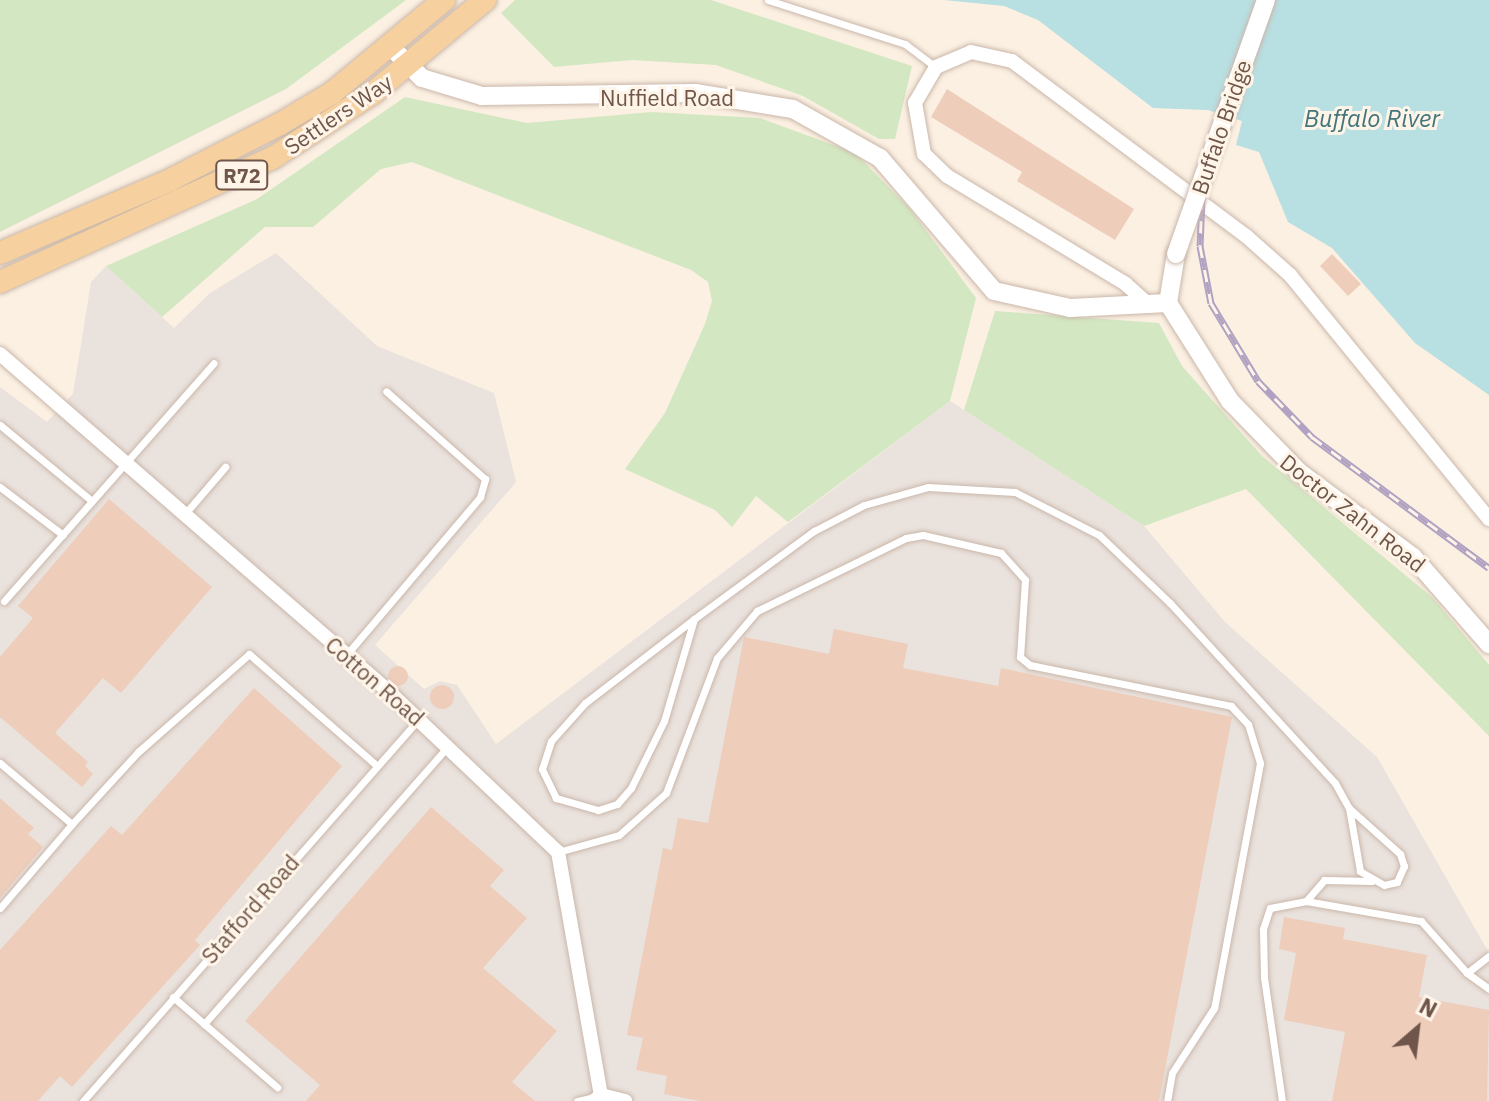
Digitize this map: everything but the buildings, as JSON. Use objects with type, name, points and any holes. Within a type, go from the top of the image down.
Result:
[{"type":"main road","name":"Settlers Way","points":[[0,282],[261,165],[407,66],[485,0]]},
{"type":"main road","name":"Settlers Way","points":[[0,253],[220,155],[332,93],[439,5]]},
{"type":"street","name":"Buffalo Bridge","points":[[1158,304],[1266,0]]},
{"type":"street","name":"Nuffield Road","points":[[391,47],[407,66],[437,83],[505,99],[695,93],[793,109],[880,158],[994,291],[1070,308],[1158,304]]},
{"type":"street","points":[[1158,304],[947,176],[924,154],[915,103],[936,67],[971,52],[1012,61],[1246,236],[1290,275],[1489,519]]},
{"type":"street","name":"Doctor Zahn Road","points":[[1158,304],[1253,429],[1321,491],[1413,557],[1489,644]]},
{"type":"street","name":"Cotton Road","points":[[0,354],[182,517],[419,719],[558,852]]},
{"type":"street","points":[[558,852],[599,1099],[625,1101]]},
{"type":"lane","points":[[768,0],[905,44],[936,67]]},
{"type":"lane","points":[[4,601],[214,363]]},
{"type":"lane","points":[[345,655],[480,497],[485,479],[386,391]]},
{"type":"lane","points":[[0,425],[92,501]]},
{"type":"lane","points":[[182,517],[225,467]]},
{"type":"lane","points":[[0,487],[63,535]]},
{"type":"lane","points":[[694,619],[664,721],[631,788],[617,804],[598,810],[556,798],[542,769],[551,741],[585,703],[694,619],[814,531],[864,505],[928,487],[1015,492],[1073,516],[1120,553],[1279,719],[1349,808],[1404,866],[1397,882],[1324,880],[1306,901]]},
{"type":"lane","points":[[558,852],[619,835],[666,793],[717,658],[757,611],[906,538],[923,535],[1001,553],[1025,580],[1020,657],[1030,665],[1231,706],[1248,724],[1260,763],[1214,1008],[1172,1073],[1167,1101]]},
{"type":"lane","points":[[0,908],[138,752],[243,655],[259,659],[375,764]]},
{"type":"lane","name":"Stafford Road","points":[[83,1101],[375,764],[419,719]]},
{"type":"lane","points":[[204,1024],[449,746]]},
{"type":"lane","points":[[0,763],[72,824]]},
{"type":"lane","points":[[1349,808],[1360,871],[1372,881]]},
{"type":"lane","points":[[1282,1101],[1263,929],[1270,908],[1306,901],[1421,921],[1467,973],[1489,989]]},
{"type":"lane","points":[[1467,973],[1489,956]]},
{"type":"lane","points":[[173,997],[277,1087]]},
{"type":"lane","points":[[577,1101],[599,1099]]},
{"type":"shaded area","points":[[276,253],[377,346],[494,393],[516,482],[375,645],[424,689],[440,681],[457,685],[496,744],[950,401],[1144,526],[1225,622],[1377,757],[1489,953],[1489,1101],[0,1101],[0,387],[47,422],[73,394],[91,282],[106,266],[174,328],[210,293]]},
{"type":"green space","points":[[0,0],[406,0],[286,89],[0,232]]},
{"type":"green space","points":[[515,0],[711,0],[912,66],[895,139],[879,139],[803,96],[716,65],[632,60],[554,67],[501,13]]},
{"type":"green space","points":[[405,97],[527,123],[652,112],[760,118],[855,153],[910,209],[976,298],[950,401],[788,522],[756,496],[732,527],[715,510],[625,469],[665,413],[705,324],[712,301],[708,282],[691,270],[412,162],[381,169],[313,227],[265,227],[162,317],[106,266],[257,199]]},
{"type":"green space","points":[[995,311],[1159,323],[1182,366],[1262,456],[1433,598],[1489,665],[1489,736],[1246,489],[1144,526],[964,410]]},
{"type":"water","name":"Buffalo River","points":[[944,0],[1489,0],[1489,395],[1415,343],[1332,248],[1288,222],[1259,152],[1236,145],[1242,121],[1208,110],[1153,108],[1038,20],[1004,6]]},
{"type":"railway","points":[[1269,0],[1202,197],[1200,246],[1211,303],[1258,381],[1312,437],[1489,568]]}]
